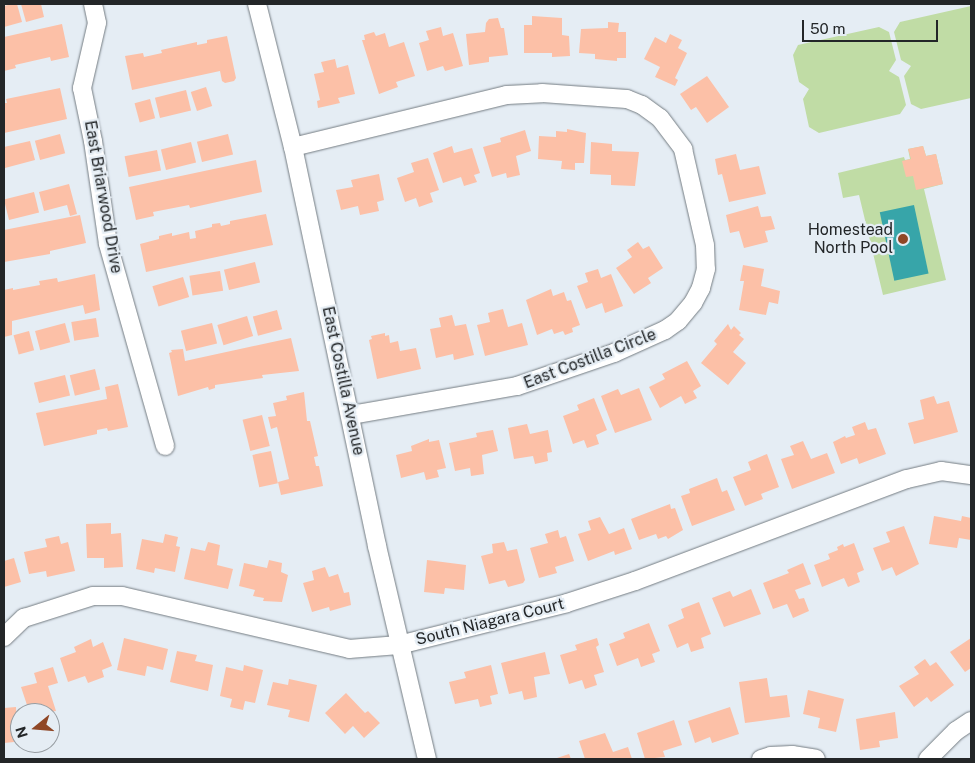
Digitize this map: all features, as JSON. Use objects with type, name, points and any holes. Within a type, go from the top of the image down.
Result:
[{"type":"street","name":"East Briarwood Drive","points":[[93,4],[96,24],[82,88],[93,141],[108,244],[165,446]]},
{"type":"street","name":"East Costilla Avenue","points":[[257,4],[293,147],[400,645],[428,759]]},
{"type":"street","name":"East Costilla Circle","points":[[293,147],[507,95],[542,93],[627,99],[642,105],[660,118],[671,130],[683,149],[705,245],[706,269],[701,288],[693,303],[678,321],[665,330],[614,353],[517,386],[350,415]]},
{"type":"street","name":"South Niagara Court","points":[[4,637],[24,618],[93,596],[122,596],[349,649],[400,645],[567,603],[636,581],[907,478],[941,471],[971,475]]},
{"type":"street","points":[[928,759],[956,731],[971,721]]},
{"type":"street","points":[[761,759],[771,756],[792,755],[816,759]]},
{"type":"green space","points":[[971,6],[971,98],[921,109],[911,104],[904,76],[911,66],[901,60],[894,32],[900,22]]},
{"type":"green space","points":[[879,27],[889,32],[896,60],[889,71],[899,77],[906,105],[900,114],[819,133],[809,127],[803,99],[809,89],[799,82],[793,55],[798,45]]},
{"type":"green space","name":"Homestead North Pool","points":[[923,146],[926,156],[936,154],[943,184],[924,189],[946,280],[883,295],[859,195],[843,198],[838,173],[904,157],[905,160],[910,159],[908,149]]},
{"type":"water","points":[[914,205],[929,273],[894,281],[880,212]]},
{"type":"building","points":[[17,4],[22,22],[4,27],[4,6]]},
{"type":"building","points":[[21,4],[41,4],[44,17],[26,22]]},
{"type":"building","points":[[532,16],[562,18],[562,35],[569,36],[570,56],[552,57],[552,53],[524,53],[524,25],[532,25]]},
{"type":"building","points":[[498,18],[501,28],[504,28],[508,55],[489,57],[489,62],[469,65],[466,34],[485,32],[486,23],[489,19]]},
{"type":"building","points":[[608,22],[619,23],[618,32],[626,32],[626,58],[617,58],[617,61],[595,59],[595,54],[579,53],[581,29],[608,28]]},
{"type":"building","points":[[62,24],[69,57],[51,61],[50,57],[15,65],[16,68],[4,71],[4,37]]},
{"type":"building","points":[[441,27],[443,36],[453,33],[463,66],[445,71],[443,66],[427,71],[419,43],[429,40],[426,31]]},
{"type":"building","points":[[374,32],[376,36],[385,33],[389,47],[404,42],[415,76],[396,82],[398,87],[379,94],[362,40],[365,40],[364,35]]},
{"type":"building","points":[[670,34],[682,40],[678,48],[687,53],[675,78],[678,80],[675,86],[655,77],[660,67],[644,59],[655,37],[666,43]]},
{"type":"building","points":[[227,36],[236,78],[234,81],[225,83],[222,81],[220,71],[132,90],[125,56],[143,53],[144,57],[162,53],[161,50],[197,42],[197,45],[207,43],[207,40]]},
{"type":"building","points":[[335,59],[337,68],[348,65],[355,94],[338,98],[340,103],[318,108],[317,101],[320,100],[314,74],[324,72],[321,62]]},
{"type":"building","points":[[707,76],[729,107],[707,123],[696,107],[691,110],[680,94]]},
{"type":"building","points":[[206,87],[212,106],[197,111],[191,92]]},
{"type":"building","points":[[60,88],[67,119],[4,133],[4,103],[7,103],[6,99]]},
{"type":"building","points":[[186,90],[191,110],[160,118],[155,98]]},
{"type":"building","points":[[150,99],[155,118],[140,122],[135,103]]},
{"type":"building","points":[[567,129],[586,133],[584,163],[575,163],[575,170],[561,169],[562,161],[538,159],[539,136],[556,137],[556,131],[567,132]]},
{"type":"building","points":[[525,130],[531,151],[516,156],[520,175],[507,178],[506,173],[492,177],[483,147],[501,142],[500,138]]},
{"type":"building","points":[[60,134],[65,153],[40,160],[35,141]]},
{"type":"building","points":[[228,134],[233,154],[202,162],[197,142]]},
{"type":"building","points":[[30,141],[35,160],[5,168],[4,147]]},
{"type":"building","points":[[191,142],[196,162],[166,170],[161,149]]},
{"type":"building","points":[[591,142],[612,144],[612,151],[639,152],[635,186],[611,185],[611,175],[590,174]]},
{"type":"building","points":[[452,146],[454,153],[472,148],[480,173],[474,175],[477,182],[464,186],[461,177],[443,183],[433,153]]},
{"type":"building","points":[[923,146],[926,156],[936,154],[943,184],[916,190],[913,176],[906,177],[902,161],[911,159],[908,149]]},
{"type":"building","points":[[157,150],[161,171],[129,177],[125,156]]},
{"type":"building","points":[[736,154],[740,170],[759,166],[766,194],[729,202],[722,174],[718,175],[715,159]]},
{"type":"building","points":[[428,158],[439,190],[430,193],[433,202],[419,207],[416,198],[405,202],[397,178],[414,172],[411,163]]},
{"type":"building","points":[[256,160],[262,192],[190,208],[189,205],[153,212],[154,216],[136,220],[129,187]]},
{"type":"building","points":[[379,174],[384,200],[377,202],[379,211],[360,215],[358,206],[341,210],[336,190],[353,187],[351,180]]},
{"type":"building","points":[[69,184],[77,214],[70,216],[67,205],[44,211],[39,192]]},
{"type":"building","points":[[34,192],[39,212],[9,220],[4,199]]},
{"type":"building","points":[[758,206],[761,217],[771,216],[775,229],[765,231],[768,242],[744,248],[739,231],[730,233],[726,215]]},
{"type":"building","points":[[266,214],[273,245],[146,272],[140,244],[172,233],[172,236],[189,232],[190,239],[196,238],[195,231],[212,227],[212,224],[220,223],[221,226],[230,224],[230,221]]},
{"type":"building","points":[[80,215],[86,243],[50,251],[50,254],[4,262],[4,230]]},
{"type":"building","points":[[638,242],[643,249],[649,246],[663,268],[648,278],[651,283],[634,294],[616,268],[632,257],[627,250]]},
{"type":"building","points":[[255,262],[260,282],[229,290],[224,270]]},
{"type":"building","points":[[743,265],[764,269],[761,286],[780,291],[778,304],[769,302],[766,315],[739,310],[744,281],[740,281]]},
{"type":"building","points":[[598,269],[601,278],[611,274],[623,306],[605,313],[602,303],[586,309],[577,286],[588,282],[585,273]]},
{"type":"building","points":[[220,271],[223,291],[193,296],[189,276]]},
{"type":"building","points":[[95,274],[100,310],[85,314],[83,305],[12,321],[12,335],[4,337],[4,290],[40,285],[39,281],[57,278],[58,282]]},
{"type":"building","points":[[183,277],[189,297],[159,306],[152,286]]},
{"type":"building","points":[[551,289],[553,296],[564,292],[567,301],[571,300],[580,325],[572,328],[573,332],[565,335],[563,331],[554,334],[552,329],[537,335],[526,300]]},
{"type":"building","points":[[503,309],[508,327],[522,323],[528,345],[485,356],[477,325],[490,322],[488,313]]},
{"type":"building","points":[[277,310],[282,329],[258,336],[253,316]]},
{"type":"building","points":[[452,315],[455,326],[466,324],[474,355],[454,360],[453,354],[436,358],[430,329],[441,327],[439,318]]},
{"type":"building","points":[[247,316],[253,336],[223,345],[217,325]]},
{"type":"building","points":[[96,318],[99,337],[74,341],[71,322]]},
{"type":"building","points":[[65,323],[70,342],[40,350],[35,331]]},
{"type":"building","points":[[212,323],[217,343],[186,351],[181,331]]},
{"type":"building","points":[[728,324],[731,330],[734,326],[741,333],[739,335],[744,339],[733,352],[746,363],[728,385],[701,363],[717,344],[714,341]]},
{"type":"building","points":[[29,331],[34,350],[19,354],[14,335]]},
{"type":"building","points":[[385,333],[385,336],[389,335],[390,343],[398,341],[400,351],[416,348],[421,369],[377,379],[369,340],[372,339],[371,336]]},
{"type":"building","points":[[291,338],[299,371],[262,375],[263,378],[215,385],[215,388],[209,390],[208,387],[178,396],[169,353],[172,352],[171,350],[183,349],[185,361]]},
{"type":"building","points":[[687,361],[701,386],[693,391],[697,398],[685,404],[681,396],[660,408],[649,387],[665,379],[662,374]]},
{"type":"building","points":[[95,369],[100,389],[75,396],[70,375]]},
{"type":"building","points":[[65,375],[70,395],[39,403],[34,383]]},
{"type":"building","points":[[118,384],[128,427],[108,431],[107,428],[97,430],[97,434],[44,446],[36,413],[107,399],[105,387]]},
{"type":"building","points":[[639,388],[652,420],[615,433],[601,396],[618,389],[621,395]]},
{"type":"building","points":[[304,392],[307,421],[310,421],[318,456],[314,457],[316,466],[319,466],[323,486],[281,495],[278,482],[289,479],[277,427],[271,429],[268,417],[276,416],[273,403],[287,400],[286,396]]},
{"type":"building","points":[[934,396],[937,404],[949,401],[958,432],[914,444],[908,423],[924,419],[920,400]]},
{"type":"building","points":[[594,398],[607,430],[596,435],[599,444],[587,448],[584,440],[573,444],[563,416],[579,410],[577,405]]},
{"type":"building","points":[[262,415],[270,446],[250,451],[243,420]]},
{"type":"building","points":[[865,422],[868,430],[876,428],[886,454],[859,464],[857,458],[841,464],[833,442],[845,436],[846,438],[855,435],[852,427]]},
{"type":"building","points":[[527,424],[530,434],[548,430],[552,452],[547,453],[548,461],[535,464],[533,456],[514,459],[508,428]]},
{"type":"building","points":[[493,430],[498,451],[482,455],[484,474],[471,476],[470,468],[455,471],[449,443],[477,437],[476,433]]},
{"type":"building","points":[[429,439],[429,442],[439,440],[446,468],[437,470],[439,477],[426,480],[424,472],[401,478],[396,455],[412,451],[411,446]]},
{"type":"building","points":[[803,441],[811,459],[827,453],[835,473],[792,489],[781,459],[794,455],[790,446]]},
{"type":"building","points":[[271,451],[278,483],[259,487],[252,455]]},
{"type":"building","points":[[767,454],[779,487],[761,494],[763,499],[745,506],[733,477],[751,470],[748,462]]},
{"type":"building","points":[[717,478],[722,492],[727,490],[735,510],[692,526],[681,496],[690,493],[689,489]]},
{"type":"building","points":[[670,504],[671,509],[675,508],[683,530],[668,539],[666,536],[658,539],[656,534],[639,540],[631,519]]},
{"type":"building","points":[[934,516],[961,521],[962,516],[971,518],[971,540],[959,538],[957,548],[929,544]]},
{"type":"building","points":[[600,517],[609,534],[624,528],[632,549],[615,555],[614,551],[588,561],[578,534],[591,530],[588,521]]},
{"type":"building","points":[[111,523],[111,534],[121,533],[123,567],[104,568],[104,558],[87,558],[86,524]]},
{"type":"building","points":[[904,526],[919,564],[896,576],[892,567],[882,571],[873,548],[890,542],[886,532]]},
{"type":"building","points":[[558,530],[560,538],[566,536],[574,561],[555,567],[557,573],[539,578],[530,548],[548,543],[545,534]]},
{"type":"building","points":[[165,534],[178,537],[176,546],[180,547],[175,572],[155,568],[154,573],[136,569],[142,539],[163,543]]},
{"type":"building","points":[[59,536],[61,544],[68,542],[75,571],[47,577],[46,571],[29,574],[24,552],[47,547],[45,539]]},
{"type":"building","points":[[208,542],[220,545],[217,565],[233,569],[228,589],[184,579],[191,548],[205,551]]},
{"type":"building","points":[[504,542],[507,551],[517,549],[525,580],[523,583],[508,587],[505,580],[489,584],[481,556],[493,553],[492,544]]},
{"type":"building","points":[[854,543],[864,570],[857,573],[860,582],[848,587],[844,578],[822,587],[814,565],[830,559],[828,554],[838,550],[837,547],[843,544],[844,547]]},
{"type":"building","points":[[14,558],[21,582],[4,587],[4,561]]},
{"type":"building","points":[[269,560],[282,563],[281,572],[288,575],[282,602],[263,601],[264,598],[253,596],[255,590],[239,586],[244,563],[267,568]]},
{"type":"building","points":[[427,560],[466,565],[464,590],[445,588],[444,594],[424,592]]},
{"type":"building","points":[[803,563],[811,584],[795,590],[799,599],[804,598],[809,611],[793,618],[787,604],[773,609],[763,583],[789,573],[787,570]]},
{"type":"building","points":[[325,567],[329,577],[338,574],[344,593],[349,592],[351,605],[330,611],[329,607],[312,612],[303,583],[314,580],[312,571]]},
{"type":"building","points":[[751,589],[761,614],[724,627],[712,598],[730,591],[733,597]]},
{"type":"building","points":[[699,602],[711,634],[701,638],[704,648],[691,652],[688,643],[677,648],[668,625],[684,618],[681,609]]},
{"type":"building","points":[[649,623],[660,651],[652,654],[655,662],[641,667],[638,658],[617,666],[609,644],[625,638],[623,633]]},
{"type":"building","points":[[124,638],[168,649],[163,670],[147,666],[145,676],[117,670]]},
{"type":"building","points":[[597,638],[599,645],[596,647],[604,672],[594,675],[597,685],[585,689],[582,680],[569,684],[560,655],[577,650],[575,645]]},
{"type":"building","points":[[971,638],[971,668],[965,672],[950,652]]},
{"type":"building","points":[[91,639],[93,647],[103,642],[112,666],[102,670],[104,677],[88,683],[85,676],[68,682],[60,658],[76,652],[74,647]]},
{"type":"building","points":[[177,651],[197,655],[195,661],[213,665],[208,691],[170,682]]},
{"type":"building","points":[[545,652],[550,674],[534,677],[537,697],[524,700],[522,691],[509,694],[501,663]]},
{"type":"building","points":[[925,659],[930,666],[936,662],[954,685],[931,702],[927,697],[914,707],[899,686],[919,674],[914,667]]},
{"type":"building","points":[[244,665],[263,670],[255,703],[245,701],[243,710],[230,707],[232,699],[220,696],[226,667],[243,671]]},
{"type":"building","points":[[491,665],[498,694],[490,696],[492,704],[480,707],[478,699],[455,704],[449,682],[466,678],[464,672]]},
{"type":"building","points":[[53,667],[58,683],[48,686],[53,703],[26,703],[21,687],[37,683],[34,673]]},
{"type":"building","points":[[767,678],[770,697],[787,695],[790,717],[745,723],[739,682]]},
{"type":"building","points":[[289,679],[317,685],[309,722],[288,717],[290,710],[267,705],[273,682],[288,685]]},
{"type":"building","points":[[808,690],[844,699],[836,732],[818,728],[820,718],[803,714]]},
{"type":"building","points":[[346,693],[365,713],[368,711],[380,723],[364,738],[353,726],[345,734],[325,713]]},
{"type":"building","points":[[730,707],[739,734],[712,743],[710,737],[695,743],[688,721]]},
{"type":"building","points":[[4,708],[10,708],[10,742],[4,743]]},
{"type":"building","points":[[895,712],[898,738],[879,741],[880,747],[860,750],[856,719]]},
{"type":"building","points":[[674,720],[682,745],[663,751],[665,757],[645,759],[637,733]]},
{"type":"building","points":[[605,733],[613,752],[628,747],[632,759],[585,759],[579,741]]},
{"type":"building","points":[[569,754],[571,759],[554,759]]},
{"type":"place","name":"Homestead North Pool","points":[[903,239]]}]
